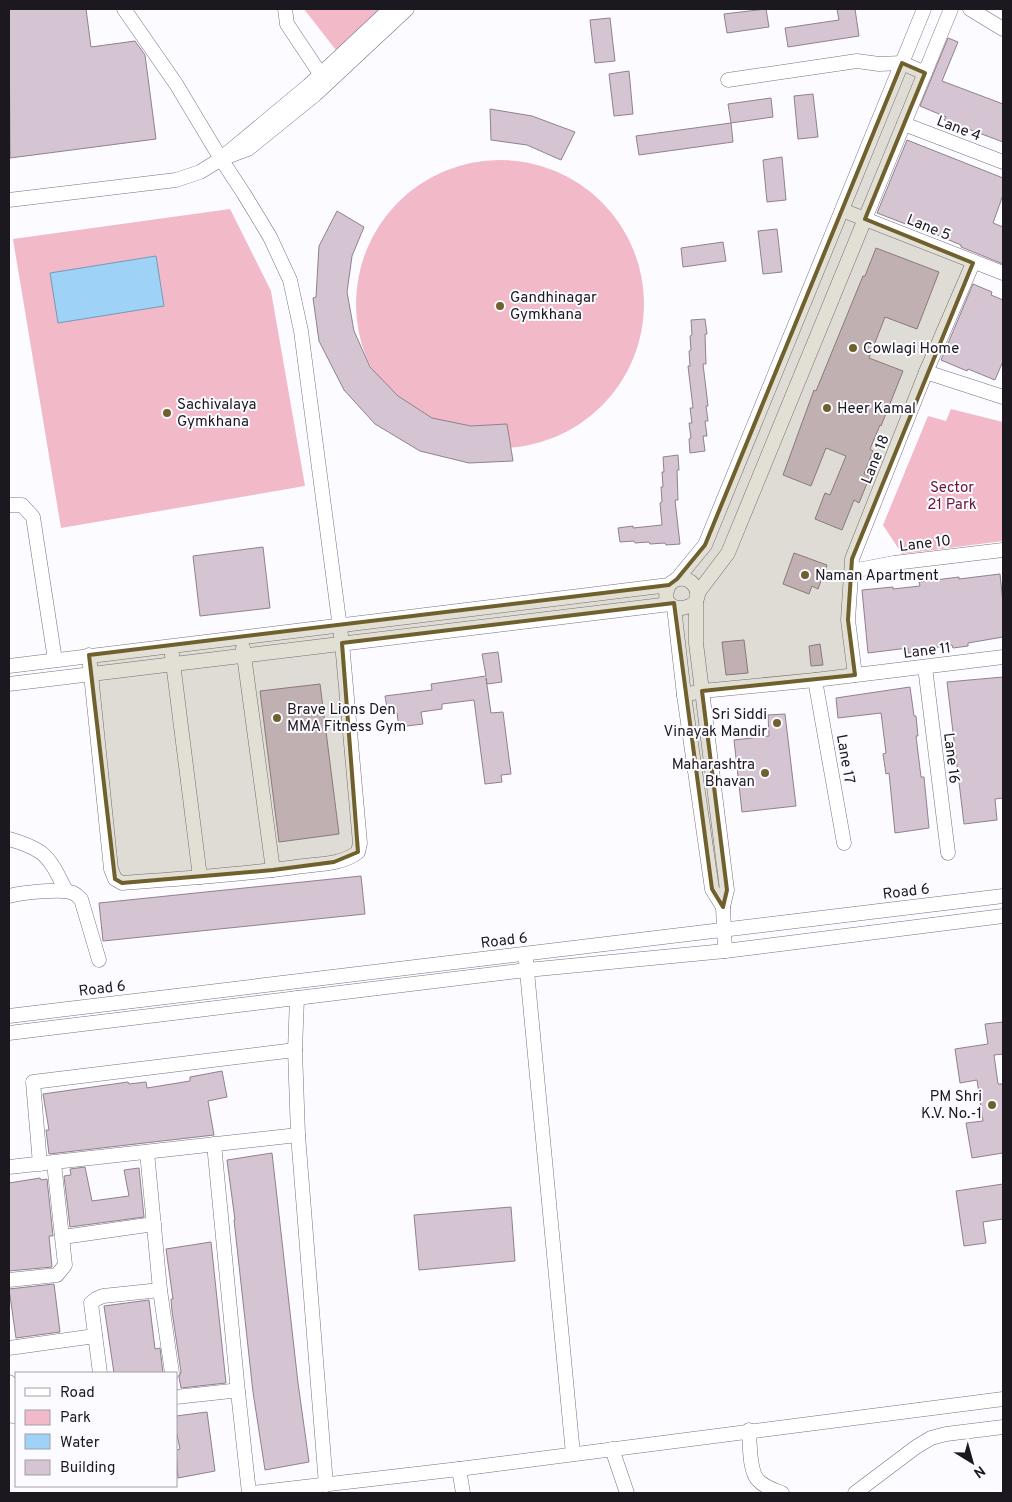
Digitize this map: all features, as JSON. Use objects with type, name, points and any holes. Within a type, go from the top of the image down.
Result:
[{"type":"street","points":[[89,655],[111,869],[115,879],[122,884],[273,870],[334,862],[350,858],[358,852],[360,843],[340,625],[301,331],[290,280],[270,237],[244,194],[176,84],[124,9]]},
{"type":"street","points":[[285,9],[287,24],[324,80]]},
{"type":"street","points":[[324,80],[390,9]]},
{"type":"street","points":[[9,200],[176,180],[200,172],[221,159],[248,149],[324,80],[407,9]]},
{"type":"street","points":[[722,907],[712,889],[672,605],[666,595],[673,582],[705,545],[924,9]]},
{"type":"street","points":[[9,684],[672,605],[679,609],[689,607],[728,553],[951,9]]},
{"type":"street","points":[[970,9],[1003,29]]},
{"type":"street","points":[[728,80],[857,61],[879,64],[902,64],[925,73]]},
{"type":"street","name":"Lane 4","points":[[904,124],[1003,162]]},
{"type":"street","name":"Lane 5","points":[[842,210],[1003,274]]},
{"type":"street","name":"Lane 18","points":[[855,675],[848,620],[852,559],[926,372],[974,262]]},
{"type":"street","points":[[796,324],[818,333]]},
{"type":"street","points":[[926,372],[1003,397]]},
{"type":"street","points":[[739,463],[761,470]]},
{"type":"street","points":[[9,505],[22,505],[33,517],[55,660]]},
{"type":"street","name":"Lane 10","points":[[852,571],[894,563],[1003,550]]},
{"type":"street","points":[[9,666],[687,579],[697,590],[696,643],[727,890],[722,907],[725,951]]},
{"type":"street","points":[[242,637],[273,870]]},
{"type":"street","points":[[171,646],[200,877]]},
{"type":"street","name":"Lane 11","points":[[684,695],[1003,657]]},
{"type":"street","name":"Lane 16","points":[[925,667],[948,853]]},
{"type":"street","name":"Lane 17","points":[[815,680],[844,843]]},
{"type":"street","points":[[9,839],[31,846],[43,853],[54,868],[66,891]]},
{"type":"street","points":[[9,896],[22,893],[66,891],[75,893],[81,899],[99,960]]},
{"type":"street","name":"Road 6","points":[[9,1016],[1003,896]]},
{"type":"street","points":[[9,1033],[527,970],[725,951],[1003,916]]},
{"type":"street","points":[[525,953],[573,1454]]},
{"type":"street","points":[[297,998],[295,1050],[298,1135],[326,1485]]},
{"type":"street","points":[[9,1280],[57,1274],[66,1265],[63,1237],[47,1164],[33,1082],[295,1050]]},
{"type":"street","points":[[9,1167],[298,1135]]},
{"type":"street","points":[[214,1144],[238,1392],[251,1493],[459,1469],[1003,1398]]},
{"type":"street","points":[[147,1152],[160,1290],[172,1372]]},
{"type":"street","points":[[63,1237],[154,1224]]},
{"type":"street","points":[[100,1372],[91,1303],[103,1296],[160,1290]]},
{"type":"street","points":[[9,1348],[95,1336]]},
{"type":"street","points":[[9,1382],[13,1416]]},
{"type":"street","points":[[178,1398],[231,1391],[238,1392]]},
{"type":"street","points":[[855,1493],[916,1447],[931,1438],[946,1434],[1003,1427]]},
{"type":"street","points":[[749,1430],[752,1469],[756,1479],[782,1493]]},
{"type":"street","points":[[612,1449],[627,1493]]},
{"type":"street","points":[[459,1469],[462,1493]]},
{"type":"highlighted area","points":[[902,63],[925,73],[865,219],[973,263],[852,559],[848,620],[855,675],[702,691],[727,890],[723,907],[712,889],[674,603],[342,643],[358,852],[334,862],[273,870],[122,883],[115,879],[89,655],[669,585],[677,579],[705,545]]},
{"type":"green space","points":[[304,9],[385,9],[339,54]]},
{"type":"green space","name":"Gandhinagar Gymkhana","points":[[486,160],[514,160],[542,166],[568,177],[592,192],[612,212],[627,236],[638,262],[644,290],[642,332],[627,372],[612,396],[592,416],[568,431],[542,442],[514,448],[486,448],[458,442],[432,431],[408,416],[388,396],[373,372],[362,346],[356,318],[356,290],[362,262],[373,236],[388,212],[408,192],[432,177],[458,166]]},
{"type":"green space","name":"Sachivalaya Gymkhana","points":[[230,209],[271,291],[305,486],[61,528],[13,239]]},
{"type":"green space","name":"Sector 21 Park","points":[[951,409],[1003,422],[1003,541],[902,554],[883,525],[928,416],[946,421]]},
{"type":"water","points":[[156,256],[164,306],[58,323],[50,273]]},
{"type":"building","points":[[9,9],[86,9],[91,47],[135,41],[145,55],[156,139],[10,158]]},
{"type":"building","points":[[766,9],[769,27],[727,33],[724,14]]},
{"type":"building","points":[[837,9],[855,9],[859,36],[788,47],[785,28],[839,20]]},
{"type":"building","points":[[610,18],[615,61],[595,63],[590,20]]},
{"type":"building","points":[[948,38],[958,42],[942,81],[1003,104],[1003,142],[944,120],[946,117],[920,106]]},
{"type":"building","points":[[629,71],[633,114],[614,116],[609,74]]},
{"type":"building","points":[[813,94],[818,137],[798,139],[794,96]]},
{"type":"building","points":[[771,98],[773,117],[731,123],[728,104]]},
{"type":"building","points":[[490,109],[532,116],[575,132],[561,160],[527,145],[491,140]]},
{"type":"building","points":[[731,123],[733,142],[639,155],[636,136]]},
{"type":"building","points":[[907,140],[1003,178],[1003,195],[993,223],[1003,227],[1003,264],[925,230],[877,213]]},
{"type":"building","points":[[782,157],[786,200],[767,202],[763,160]]},
{"type":"building","points":[[337,211],[364,227],[352,256],[347,292],[354,331],[370,367],[398,396],[432,418],[471,426],[507,424],[513,461],[469,463],[420,451],[375,424],[344,390],[319,341],[313,298],[316,297],[319,246]]},
{"type":"building","points":[[777,229],[782,272],[763,274],[758,231]]},
{"type":"building","points":[[723,242],[726,261],[683,267],[681,248]]},
{"type":"building","points":[[876,248],[939,272],[917,329],[885,317],[869,358],[903,371],[870,449],[873,451],[864,474],[870,476],[859,503],[854,500],[842,530],[815,519],[825,493],[830,495],[846,456],[826,448],[811,486],[783,475],[814,390],[816,391]]},
{"type":"building","points":[[973,284],[992,292],[991,295],[1003,300],[1003,361],[995,380],[941,360]]},
{"type":"building","points":[[705,319],[707,334],[705,334],[706,364],[703,364],[708,406],[706,406],[708,421],[705,421],[707,436],[703,436],[705,451],[690,453],[689,423],[692,423],[690,408],[693,408],[688,366],[690,366],[691,320]]},
{"type":"building","points":[[678,455],[678,500],[675,500],[680,544],[620,542],[618,528],[662,525],[660,503],[662,502],[661,487],[663,487],[662,472],[664,472],[663,457]]},
{"type":"building","points":[[263,547],[270,608],[200,616],[193,556]]},
{"type":"building","name":"Naman Apartment","points":[[794,553],[827,565],[818,589],[812,586],[809,594],[783,584]]},
{"type":"building","points":[[1000,574],[1003,603],[1003,637],[968,643],[968,646],[953,648],[952,645],[908,653],[908,648],[868,653],[862,590],[920,586],[919,582]]},
{"type":"building","points":[[744,640],[748,673],[726,675],[722,642]]},
{"type":"building","points":[[820,644],[823,665],[811,666],[809,646]]},
{"type":"building","points":[[498,652],[502,682],[487,684],[486,678],[491,713],[503,712],[511,774],[501,775],[502,782],[485,784],[474,700],[442,704],[442,709],[421,712],[423,724],[399,727],[397,713],[388,714],[385,696],[432,690],[431,684],[486,676],[482,654]]},
{"type":"building","points":[[1003,677],[1003,798],[995,799],[997,820],[964,824],[947,682]]},
{"type":"building","points":[[320,684],[339,834],[279,842],[260,691]]},
{"type":"building","points":[[910,687],[914,716],[916,716],[918,736],[916,736],[921,777],[924,777],[929,828],[895,833],[889,773],[886,774],[883,754],[886,753],[881,713],[838,718],[836,698]]},
{"type":"building","name":"Maharashtra Bhavan","points":[[785,714],[796,806],[742,812],[734,740],[769,736],[768,715]]},
{"type":"building","points":[[361,876],[365,914],[103,941],[99,903]]},
{"type":"building","name":"PM Shri K.V. No.-1","points":[[1003,1022],[1003,1054],[994,1055],[998,1084],[1003,1084],[1003,1153],[972,1158],[966,1123],[983,1121],[977,1080],[960,1083],[955,1049],[988,1044],[985,1024]]},
{"type":"building","points":[[222,1071],[227,1097],[208,1101],[214,1135],[49,1154],[46,1130],[49,1130],[43,1094],[128,1082],[129,1084],[146,1082],[147,1088],[190,1081],[190,1077]]},
{"type":"building","points":[[272,1153],[298,1383],[309,1462],[265,1470],[253,1392],[227,1160]]},
{"type":"building","points":[[85,1167],[92,1201],[129,1196],[124,1170],[139,1168],[144,1217],[70,1227],[64,1176],[71,1175],[70,1169]]},
{"type":"building","points":[[40,1178],[41,1180],[47,1179],[53,1236],[49,1236],[52,1267],[9,1271],[9,1183]]},
{"type":"building","points":[[1003,1184],[1003,1219],[983,1222],[986,1243],[964,1246],[956,1191]]},
{"type":"building","points":[[511,1207],[515,1261],[419,1270],[414,1215]]},
{"type":"building","points":[[211,1242],[226,1383],[181,1388],[179,1377],[181,1372],[172,1311],[171,1299],[173,1299],[166,1249]]},
{"type":"building","points":[[54,1284],[60,1332],[16,1338],[9,1289]]},
{"type":"building","points":[[149,1300],[155,1349],[160,1348],[163,1372],[114,1372],[104,1306]]},
{"type":"building","points":[[207,1412],[215,1471],[178,1478],[178,1450],[180,1449],[178,1416]]},
{"type":"place","name":"Gandhinagar Gymkhana","points":[[500,306]]},
{"type":"place","name":"Cowlagi Home","points":[[853,348]]},
{"type":"place","name":"Heer Kamal","points":[[827,408]]},
{"type":"place","name":"Sachivalaya Gymkhana","points":[[167,413]]},
{"type":"place","name":"Naman Apartment","points":[[805,575]]},
{"type":"place","name":"Brave Lions Den MMA Fitness Gym","points":[[277,718]]},
{"type":"place","name":"Sri Siddi Vinayak Mandir","points":[[777,723]]},
{"type":"place","name":"Maharashtra Bhavan","points":[[765,773]]},
{"type":"place","name":"PM Shri K.V. No.-1","points":[[992,1105]]}]
